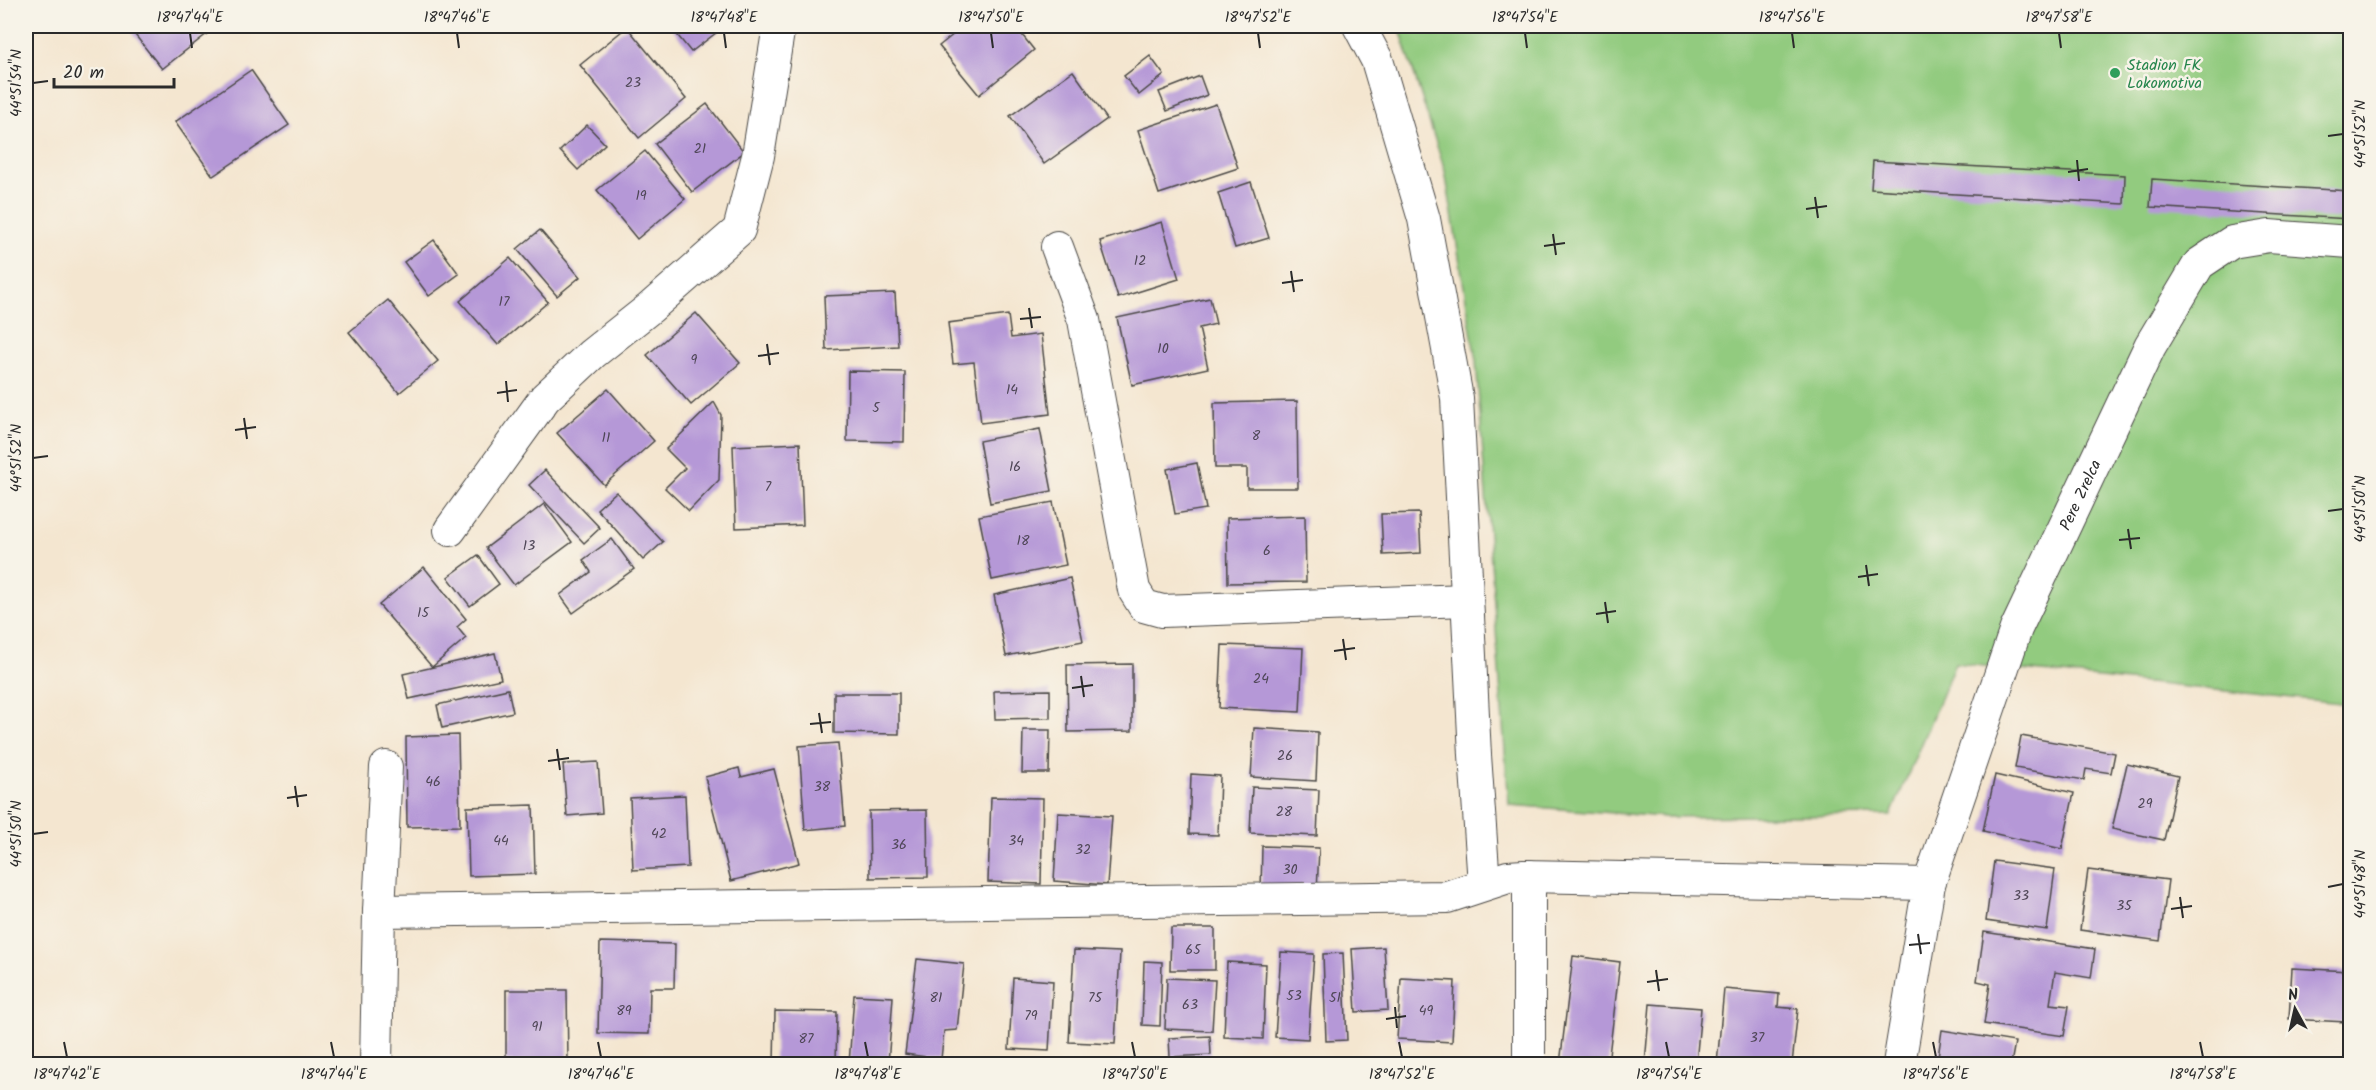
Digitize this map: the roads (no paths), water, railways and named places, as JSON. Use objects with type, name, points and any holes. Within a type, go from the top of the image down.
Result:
[{"type":"street","points":[[450,530],[545,398],[592,354],[650,308],[739,230],[758,156],[779,26]]},
{"type":"street","points":[[1359,26],[1377,60],[1426,230],[1456,398],[1484,884]]},
{"type":"street","name":"Pere Zrelca","points":[[1899,1065],[1929,884],[2016,629],[2150,346],[2199,264],[2232,242],[2269,236],[2350,242]]},
{"type":"street","points":[[1057,247],[1084,320],[1134,590],[1144,606],[1162,611],[1467,600]]},
{"type":"street","points":[[376,1065],[379,911],[386,767]]},
{"type":"street","points":[[1529,876],[1529,1065]]},
{"type":"street","points":[[379,911],[1447,897],[1508,877],[1529,876],[1929,884]]},
{"type":"place","name":"Stadion FK Lokomotiva","points":[[2115,73]]}]
